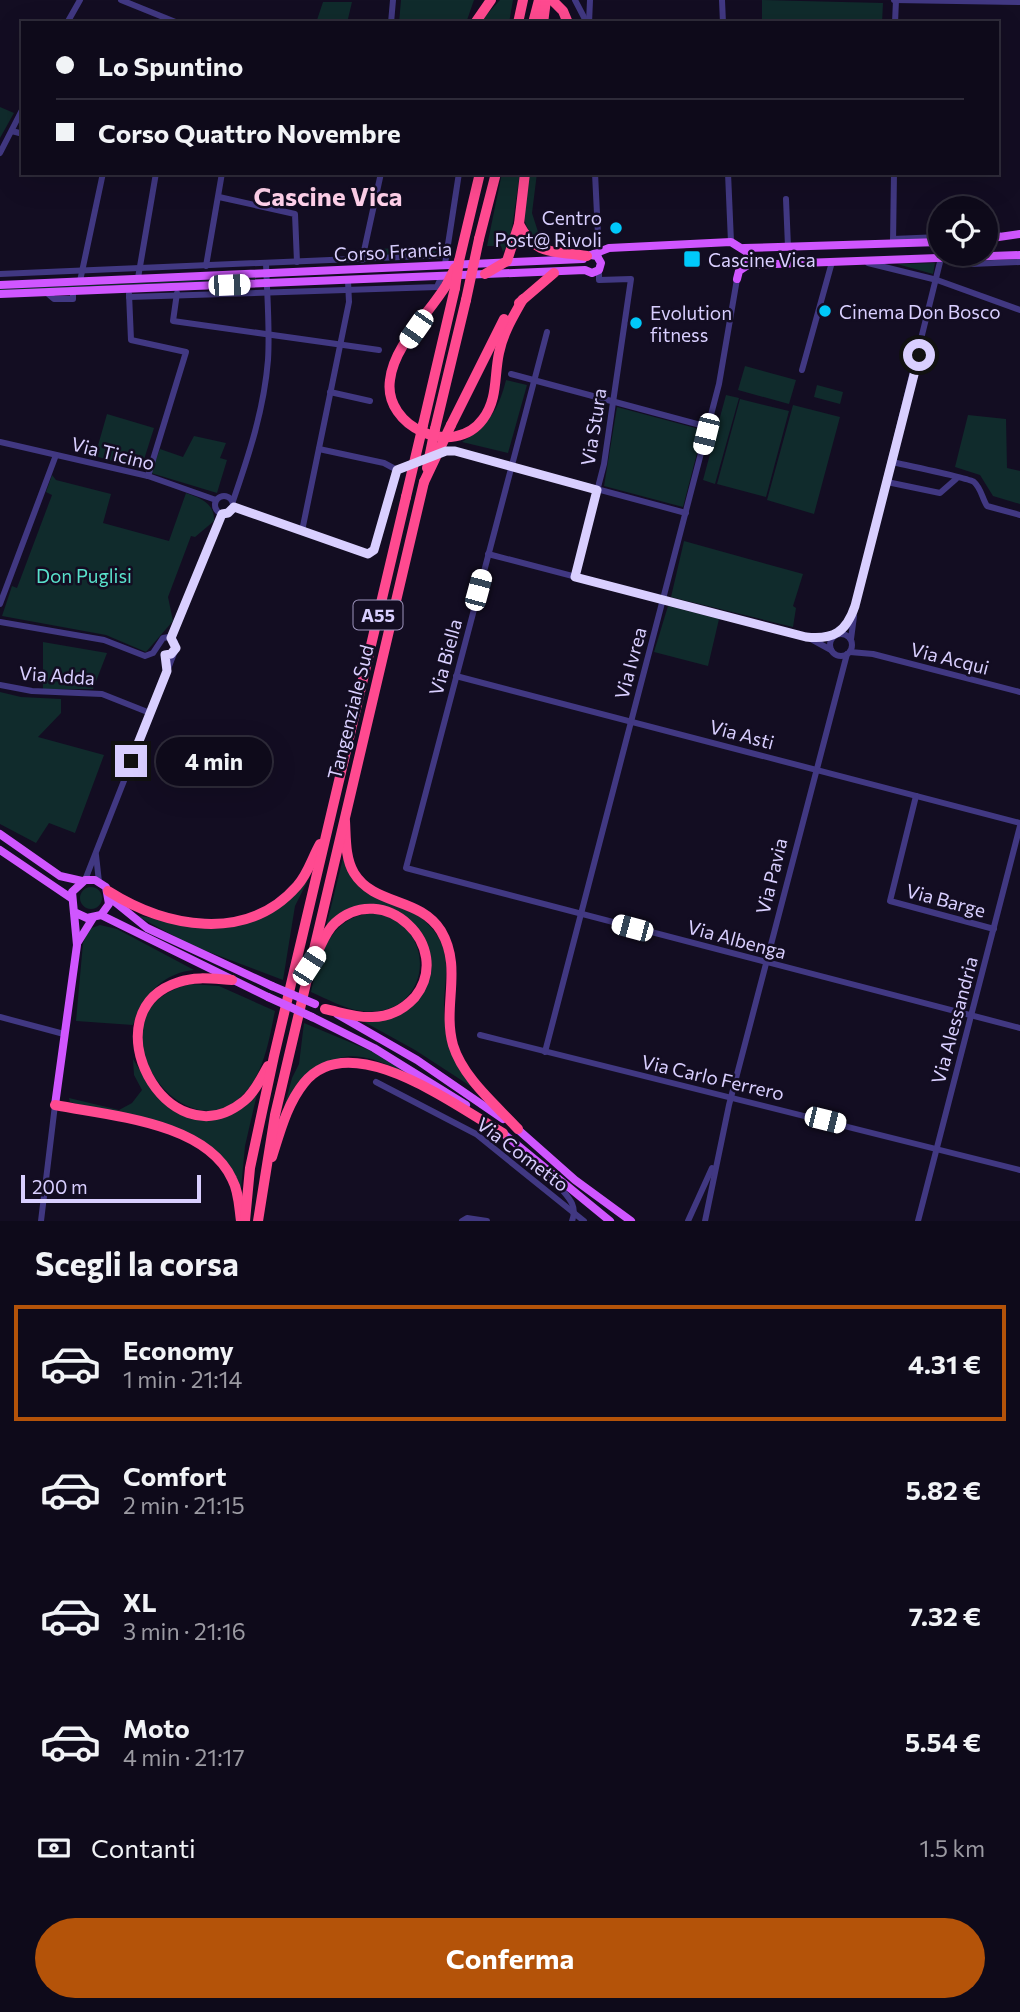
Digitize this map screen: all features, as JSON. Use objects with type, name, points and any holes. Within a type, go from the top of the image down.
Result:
[{"type":"highway","points":[[476,21],[491,0]]},
{"type":"highway","points":[[519,21],[523,0]]},
{"type":"highway","points":[[534,21],[539,0]]},
{"type":"highway","points":[[543,21],[546,0]]},
{"type":"highway","points":[[552,0],[563,11],[567,21]]},
{"type":"highway","name":"Tangenziale Sud","points":[[243,1221],[250,1168],[274,1056],[453,298],[480,175]]},
{"type":"highway","name":"Tangenziale Sud","points":[[258,1221],[275,1115],[344,811],[496,175]]},
{"type":"highway","points":[[485,274],[507,261],[519,223],[525,175]]},
{"type":"highway","points":[[519,223],[528,239],[543,251],[592,256]]},
{"type":"highway","points":[[459,261],[439,297],[400,352],[389,384],[396,409],[408,424],[421,432],[445,437],[476,427],[491,407],[502,340],[523,299]]},
{"type":"highway","points":[[424,482],[506,316],[554,272]]},
{"type":"highway","points":[[344,811],[348,856],[354,873],[367,888],[424,912],[440,929],[453,963],[449,1019],[453,1047],[470,1076],[518,1129]]},
{"type":"highway","points":[[109,894],[138,910],[194,923],[221,925],[244,921],[268,910],[289,894],[305,874],[326,834]]},
{"type":"highway","points":[[309,966],[334,924],[360,910],[380,909],[397,915],[414,929],[424,947],[424,980],[419,991],[402,1009],[369,1017],[320,1006]]},
{"type":"highway","points":[[232,980],[180,981],[161,991],[144,1012],[138,1031],[139,1055],[146,1077],[161,1096],[182,1110],[215,1114],[245,1100],[274,1056]]},
{"type":"highway","points":[[262,1188],[295,1098],[306,1080],[335,1064],[355,1061],[386,1069],[503,1133]]},
{"type":"highway","points":[[55,1105],[166,1129],[199,1142],[227,1169],[236,1187],[243,1221]]},
{"type":"main road","points":[[998,235],[1020,232]]},
{"type":"main road","points":[[732,242],[744,248],[928,240]]},
{"type":"main road","name":"Corso Francia","points":[[0,285],[138,278],[205,269],[267,273],[362,269],[446,260],[507,261],[592,256],[609,248],[732,242]]},
{"type":"main road","points":[[744,248],[750,257],[748,265]]},
{"type":"main road","points":[[998,256],[1020,255]]},
{"type":"main road","points":[[592,256],[599,270]]},
{"type":"main road","points":[[585,270],[592,256]]},
{"type":"main road","points":[[737,279],[739,271],[748,265],[852,260],[893,264],[928,258]]},
{"type":"main road","name":"Corso Francia","points":[[0,294],[129,293],[348,285],[442,275],[585,270],[592,273],[599,270]]},
{"type":"main road","points":[[3,838],[60,876],[99,882],[147,928],[320,1006],[417,1060],[518,1129],[575,1180],[631,1221]]},
{"type":"main road","points":[[3,852],[71,898]]},
{"type":"main road","points":[[55,1105],[77,945],[71,898],[74,888],[84,881]]},
{"type":"main road","points":[[77,945],[97,917],[106,911],[109,894]]},
{"type":"main road","points":[[74,912],[97,917],[312,1017],[413,1070],[503,1133],[610,1221]]},
{"type":"street","points":[[68,21],[80,0]]},
{"type":"street","points":[[123,0],[172,21]]},
{"type":"street","points":[[391,21],[393,0]]},
{"type":"street","points":[[587,21],[575,0],[589,0],[588,21]]},
{"type":"street","points":[[722,0],[723,21]]},
{"type":"street","points":[[895,21],[895,0],[1020,2]]},
{"type":"street","points":[[0,150],[21,112]]},
{"type":"street","points":[[12,131],[21,133]]},
{"type":"street","points":[[80,281],[103,175]]},
{"type":"street","points":[[138,278],[156,175]]},
{"type":"street","points":[[205,269],[222,175]]},
{"type":"street","points":[[362,269],[362,258],[381,175]]},
{"type":"street","points":[[446,260],[459,175]]},
{"type":"street","points":[[592,256],[595,175]]},
{"type":"street","points":[[728,175],[732,242]]},
{"type":"street","points":[[893,241],[894,175]]},
{"type":"street","points":[[219,197],[295,214],[297,262]]},
{"type":"street","points":[[786,199],[788,247]]},
{"type":"street","name":"Corso Francia","points":[[0,274],[140,268],[205,269],[362,258],[446,260]]},
{"type":"street","points":[[802,370],[832,262]]},
{"type":"street","points":[[998,263],[1020,262]]},
{"type":"street","points":[[222,514],[228,513],[233,504],[260,413],[268,334],[266,263]]},
{"type":"street","points":[[893,264],[1020,310]]},
{"type":"street","points":[[806,637],[836,635],[848,625],[855,606],[940,266]]},
{"type":"street","name":"Via Stura","points":[[575,577],[597,490],[614,400],[631,279],[599,280],[599,270]]},
{"type":"street","name":"Corso Francia","points":[[348,285],[437,287],[442,275]]},
{"type":"street","name":"Corso Francia","points":[[394,278],[395,288]]},
{"type":"street","name":"Via Ivrea","points":[[545,1052],[719,384],[737,279]]},
{"type":"street","points":[[302,531],[340,343],[348,285]]},
{"type":"street","points":[[177,291],[173,321],[379,350]]},
{"type":"street","points":[[129,293],[131,340],[186,352],[148,477]]},
{"type":"street","name":"Via Biella","points":[[406,868],[547,332]]},
{"type":"street","points":[[511,374],[708,427]]},
{"type":"street","points":[[330,391],[370,401]]},
{"type":"street","name":"Via Ticino","points":[[0,442],[148,477],[216,500]]},
{"type":"street","points":[[319,449],[384,463],[397,470],[446,451],[686,513]]},
{"type":"street","points":[[0,604],[56,455]]},
{"type":"street","points":[[892,462],[956,479],[965,478],[975,483],[989,508],[1020,515]]},
{"type":"street","points":[[222,514],[216,508],[216,500],[223,495],[233,504],[364,554],[374,550],[397,470]]},
{"type":"street","points":[[887,482],[940,493],[956,479]]},
{"type":"street","points":[[171,638],[222,514]]},
{"type":"street","points":[[488,554],[806,637],[833,652]]},
{"type":"street","points":[[852,641],[855,606]]},
{"type":"street","points":[[0,622],[104,640],[141,656],[149,656],[161,639],[171,638]]},
{"type":"street","name":"Via Acqui","points":[[836,635],[873,654]]},
{"type":"street","name":"Via Pavia","points":[[836,635],[833,652],[838,681]]},
{"type":"street","points":[[84,881],[167,671],[176,645],[171,638]]},
{"type":"street","name":"Via Pavia","points":[[705,1221],[715,1160],[730,1098],[838,681],[852,641]]},
{"type":"street","points":[[158,646],[165,655],[167,671]]},
{"type":"street","name":"Via Acqui","points":[[833,652],[873,654],[1020,692]]},
{"type":"street","points":[[165,655],[173,653]]},
{"type":"street","name":"Via Asti","points":[[456,676],[1020,824]]},
{"type":"street","name":"Via Adda","points":[[0,684],[32,691],[102,694],[150,713]]},
{"type":"street","name":"Via Barge","points":[[916,796],[890,901],[994,929]]},
{"type":"street","name":"Via Alessandria","points":[[918,1221],[1020,824]]},
{"type":"street","points":[[96,850],[99,882]]},
{"type":"street","name":"Via Albenga","points":[[406,868],[1020,1028]]},
{"type":"street","points":[[0,1017],[64,1034]]},
{"type":"street","name":"Via Carlo Ferrero","points":[[480,1035],[1020,1170]]},
{"type":"street","name":"Via Cometto","points":[[376,1082],[470,1130],[573,1217],[584,1221]]},
{"type":"street","points":[[41,1221],[55,1105]]},
{"type":"street","name":"Via Pavia","points":[[688,1221],[715,1160]]},
{"type":"street","name":"Via Cometto","points":[[552,1176],[558,1188],[572,1201],[573,1217]]},
{"type":"street","points":[[462,1221],[467,1218],[487,1221]]},
{"type":"green space","points":[[401,0],[474,0],[467,21],[399,21]]},
{"type":"green space","points":[[500,0],[513,0],[509,21],[481,21]]},
{"type":"green space","points":[[762,0],[883,3],[882,21],[762,21]]},
{"type":"green space","points":[[323,2],[352,2],[347,21],[317,21]]},
{"type":"green space","points":[[0,107],[14,113],[0,138]]},
{"type":"green space","points":[[502,175],[520,175],[510,242],[503,252],[501,246],[487,246]]},
{"type":"green space","points":[[529,175],[537,175],[532,213],[540,238],[538,243],[526,225],[523,202]]},
{"type":"green space","points":[[447,247],[447,253],[370,255],[370,249]]},
{"type":"green space","points":[[928,263],[928,266],[934,266],[933,274],[897,264]]},
{"type":"green space","points":[[256,279],[0,291],[0,289]]},
{"type":"green space","points":[[745,366],[796,380],[789,404],[738,390]]},
{"type":"green space","points":[[506,380],[527,385],[508,453],[462,442],[479,430],[491,416],[500,400]]},
{"type":"green space","points":[[817,385],[843,392],[840,404],[814,397]]},
{"type":"green space","points":[[726,395],[739,398],[715,484],[703,480]]},
{"type":"green space","points":[[740,399],[789,411],[766,497],[717,484]]},
{"type":"green space","points":[[793,405],[840,417],[814,514],[767,500]]},
{"type":"green space","points":[[617,407],[703,430],[683,507],[604,486]]},
{"type":"green space","points":[[107,414],[154,428],[141,469],[95,456]]},
{"type":"green space","points":[[968,415],[1006,419],[1007,468],[1020,471],[1020,504],[993,496],[980,475],[955,467]]},
{"type":"green space","points":[[194,436],[226,443],[220,458],[227,460],[217,493],[151,473],[160,449],[183,457]]},
{"type":"green space","name":"Don Puglisi","points":[[52,475],[56,480],[111,494],[103,523],[169,541],[186,493],[201,499],[212,510],[214,521],[195,537],[191,536],[168,597],[173,621],[146,652],[106,635],[2,616],[12,586],[17,588],[52,495],[46,492]]},
{"type":"green space","points":[[684,541],[803,574],[793,606],[796,608],[793,627],[671,597]]},
{"type":"green space","points":[[668,606],[719,619],[708,666],[654,652]]},
{"type":"green space","points":[[43,642],[107,653],[93,689],[43,689]]},
{"type":"green space","points":[[0,692],[21,697],[61,699],[61,713],[38,737],[104,755],[75,833],[49,823],[36,843],[0,824]]},
{"type":"green space","points":[[343,858],[351,876],[361,888],[411,912],[424,920],[435,932],[445,954],[444,1009],[447,1029],[475,1089],[415,1050],[357,1018],[373,1020],[423,990],[423,937],[405,916],[380,906],[326,927]]},
{"type":"green space","points":[[308,880],[295,906],[283,980],[193,946],[135,915],[180,923],[241,924]]},
{"type":"green space","points":[[87,887],[95,887],[102,894],[102,902],[95,909],[87,909],[80,902],[80,894]]},
{"type":"green space","points":[[375,913],[397,922],[411,935],[419,953],[420,971],[414,988],[402,1001],[385,1010],[362,1011],[311,992],[323,951],[337,929],[360,915]]},
{"type":"green space","points":[[100,925],[117,929],[194,970],[172,976],[155,988],[142,1005],[133,1025],[76,1021],[83,943],[89,929]]},
{"type":"green space","points":[[191,984],[219,986],[275,1011],[267,1048],[257,1074],[253,1082],[228,1106],[201,1110],[176,1099],[156,1078],[144,1052],[143,1024],[158,1000]]},
{"type":"green space","points":[[304,1023],[371,1051],[425,1083],[364,1057],[338,1058],[321,1069],[284,1108],[292,1078],[299,1064]]},
{"type":"green space","points":[[133,1059],[155,1095],[167,1105],[197,1117],[257,1094],[245,1146],[241,1189],[223,1158],[192,1134],[70,1102],[69,1098],[119,1110],[132,1103],[142,1090],[134,1075]]},
{"type":"place","name":"Centro Post@ Rivoli","points":[[616,228]]},
{"type":"place","name":"Cascine Vica","points":[[692,259]]},
{"type":"place","name":"Cinema Don Bosco","points":[[825,311]]},
{"type":"place","name":"Evolution fitness","points":[[636,323]]},
{"type":"district","name":"Cascine Vica","points":[[328,195]]},
{"type":"route","points":[[131,761],[167,671],[165,655],[171,654],[176,648],[171,638],[222,514],[230,512],[234,507],[364,554],[372,553],[391,482],[397,470],[446,451],[505,463],[597,490],[575,577],[806,637],[834,636],[848,625],[855,606],[919,355]]}]
